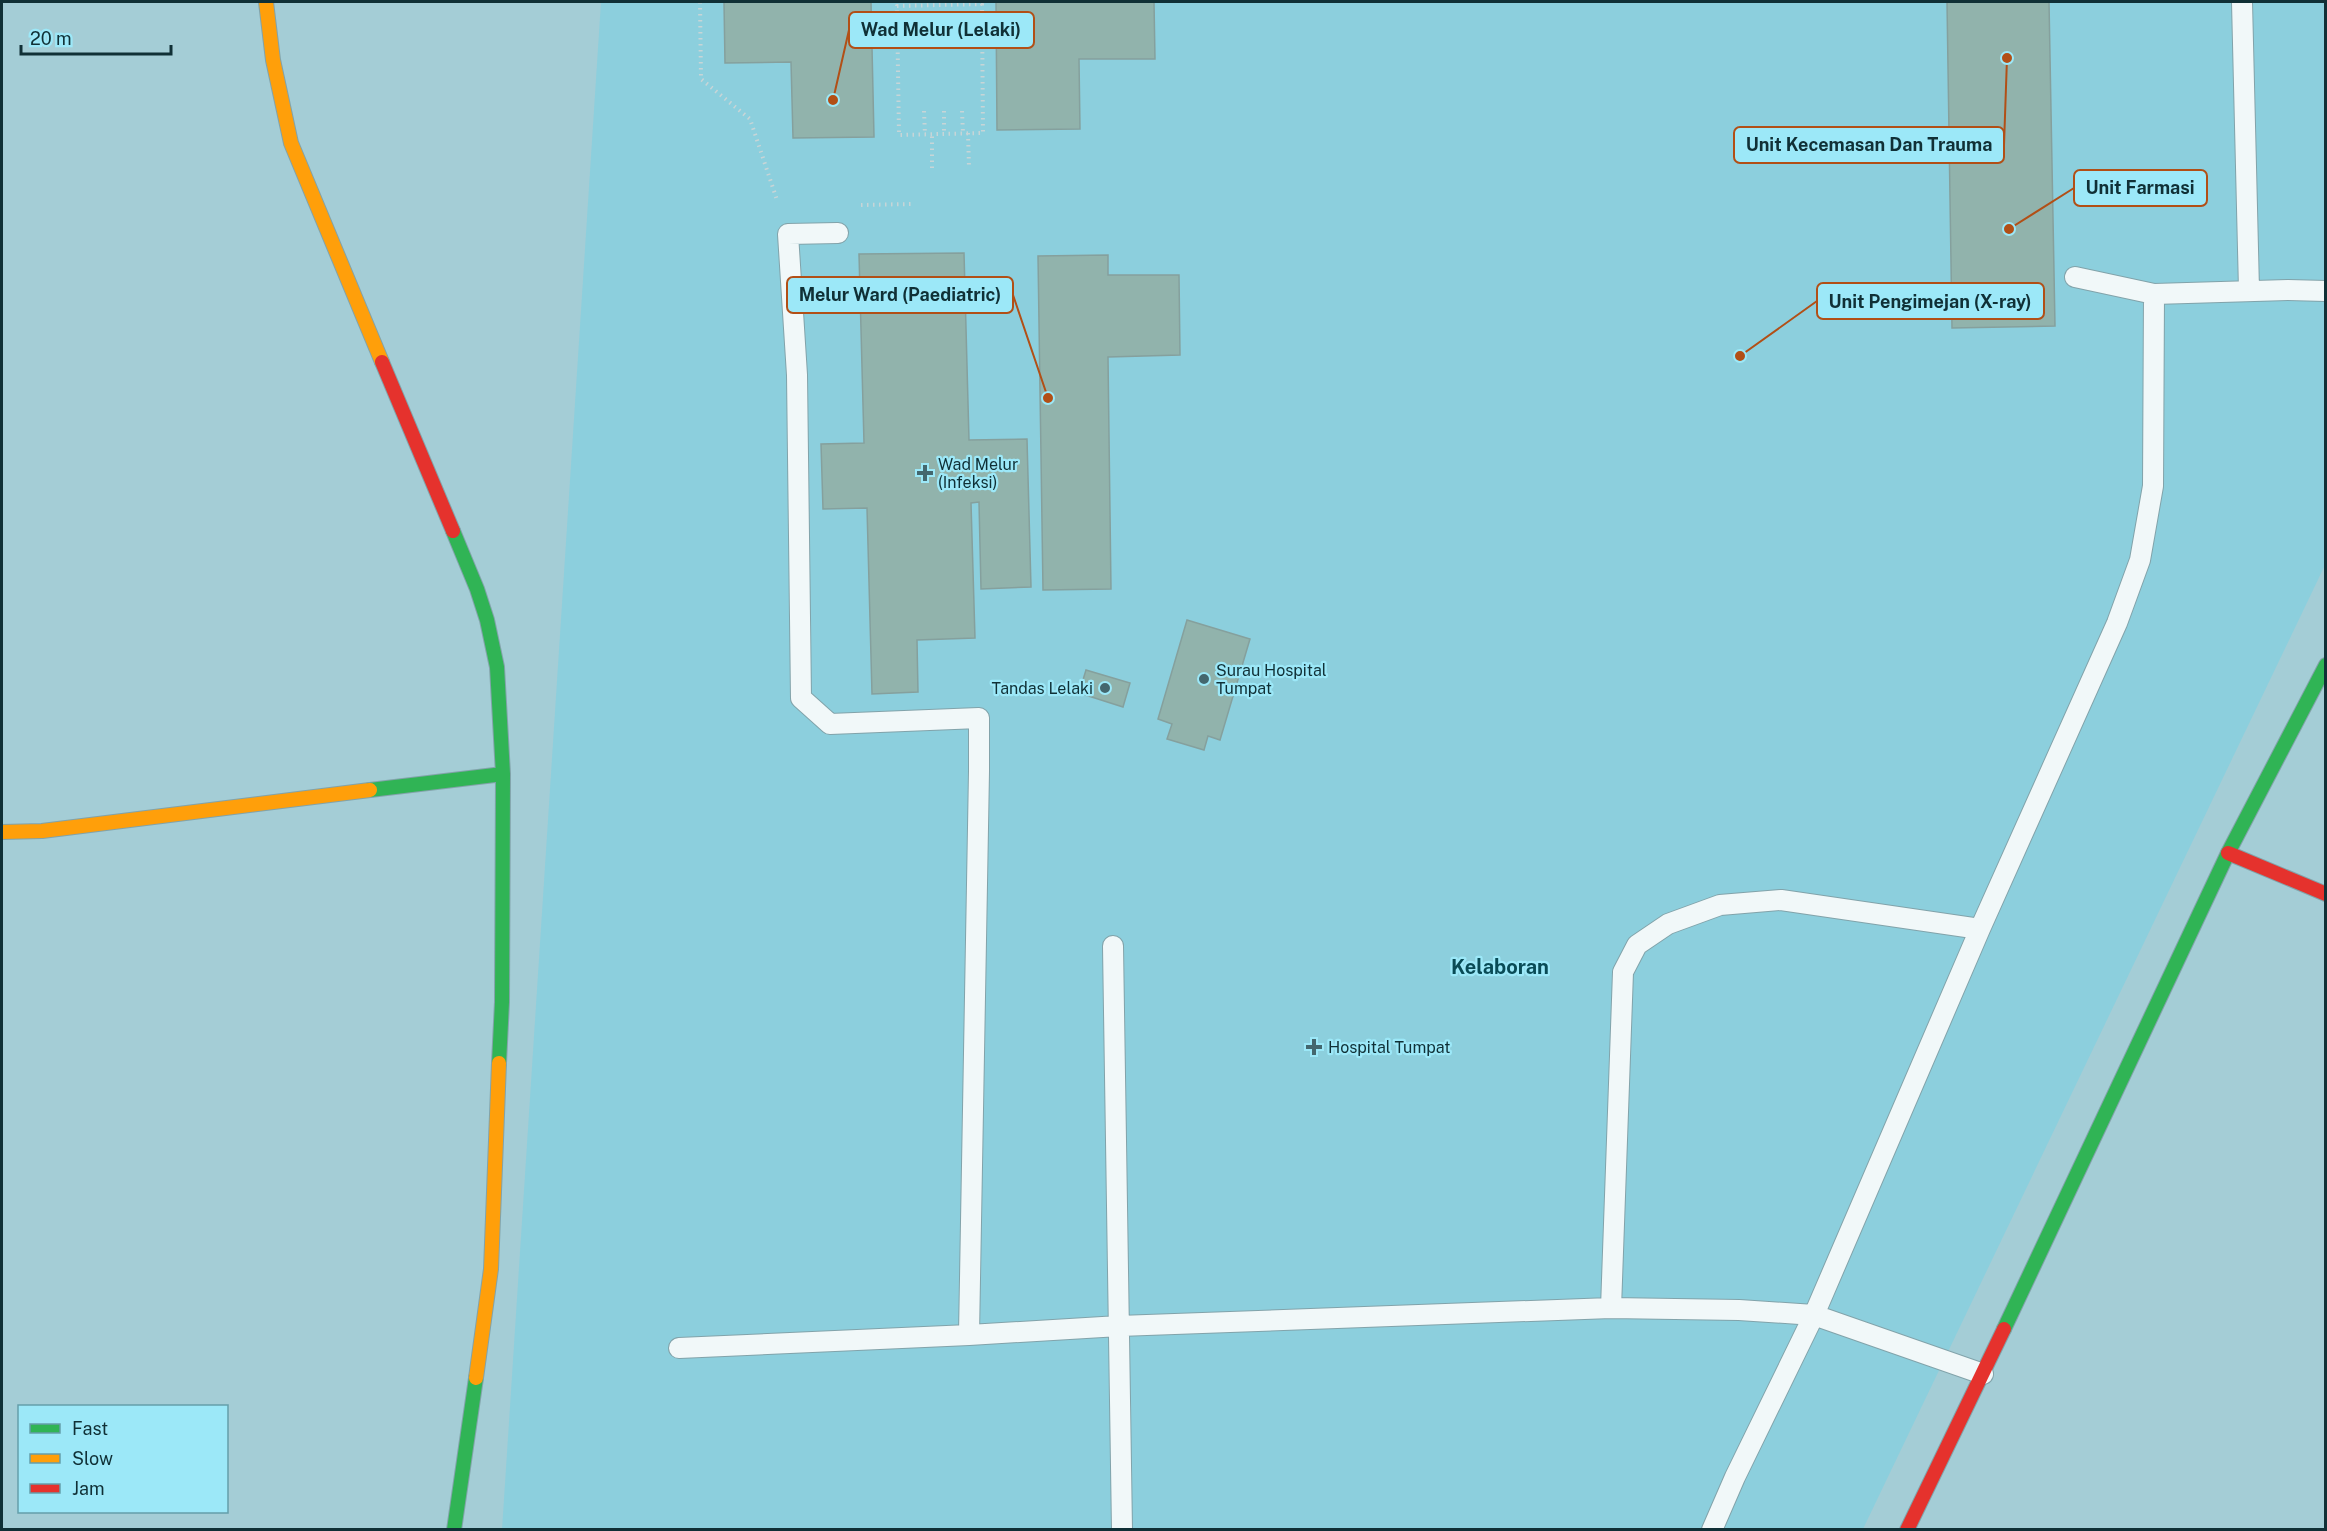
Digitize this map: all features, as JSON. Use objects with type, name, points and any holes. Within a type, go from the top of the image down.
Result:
[{"type":"street","points":[[266,2],[273,60],[291,143],[472,578],[487,620],[496,667],[503,774],[502,1002],[491,1269],[454,1530]]},
{"type":"street","points":[[1907,1530],[2229,853],[2325,665]]},
{"type":"street","points":[[2,832],[42,831],[503,774]]},
{"type":"street","points":[[2229,853],[2325,894]]},
{"type":"lane","points":[[2242,2],[2248,290]]},
{"type":"lane","points":[[838,233],[788,234],[798,375],[801,698],[830,724],[979,718],[980,771],[969,1335]]},
{"type":"lane","points":[[2075,277],[2154,294],[2248,290],[2325,291]]},
{"type":"lane","points":[[1712,1530],[1735,1477],[1814,1315],[1980,929],[2117,623],[2140,560],[2153,486],[2154,294]]},
{"type":"lane","points":[[1611,1308],[1623,972],[1637,945],[1668,924],[1720,905],[1780,900],[1980,929]]},
{"type":"lane","points":[[1113,946],[1122,1530]]},
{"type":"lane","points":[[679,1348],[1119,1326],[1611,1308],[1739,1310],[1814,1315],[1983,1374]]},
{"type":"path","points":[[700,2],[701,79],[750,119],[780,206]]},
{"type":"path","points":[[982,4],[983,133],[968,133],[899,135],[897,6],[982,4]]},
{"type":"path","points":[[924,111],[925,135]]},
{"type":"path","points":[[944,111],[944,134]]},
{"type":"path","points":[[962,111],[963,134]]},
{"type":"path","points":[[968,133],[969,167]]},
{"type":"path","points":[[932,135],[932,168]]},
{"type":"path","points":[[852,205],[912,204]]},
{"type":"shaded area","name":"Hospital Tumpat","points":[[601,2],[2325,2],[2325,565],[1863,1529],[502,1530]]},
{"type":"building","points":[[724,2],[871,2],[874,137],[793,138],[791,62],[725,63]]},
{"type":"building","points":[[996,2],[1154,2],[1155,59],[1079,59],[1080,129],[997,130]]},
{"type":"building","points":[[1947,2],[2049,2],[2055,326],[1952,328]]},
{"type":"building","name":"Wad Melur (Infeksi)","points":[[964,253],[969,440],[1027,439],[1031,587],[981,589],[979,502],[971,503],[975,638],[917,640],[918,692],[872,694],[867,508],[823,509],[821,444],[864,443],[859,254]]},
{"type":"building","points":[[1108,255],[1108,275],[1179,275],[1180,355],[1108,357],[1111,589],[1043,590],[1038,256]]},
{"type":"building","name":"Surau Hospital Tumpat","points":[[1187,620],[1250,639],[1220,740],[1208,736],[1204,750],[1167,739],[1172,724],[1158,719]]},
{"type":"building","name":"Tandas Lelaki","points":[[1086,670],[1130,683],[1123,707],[1079,693]]},
{"type":"traffic: fast","points":[[453,531],[477,589],[487,620],[497,667],[503,774],[502,1002],[499,1063]]},
{"type":"traffic: fast","points":[[2004,1329],[2228,853],[2326,665]]},
{"type":"traffic: fast","points":[[370,790],[503,774]]},
{"type":"traffic: fast","points":[[454,1530],[476,1378]]},
{"type":"traffic: slow","points":[[266,2],[273,60],[291,143],[382,362]]},
{"type":"traffic: slow","points":[[2,832],[42,831],[370,790]]},
{"type":"traffic: slow","points":[[476,1378],[491,1269],[499,1063]]},
{"type":"traffic: jam","points":[[382,362],[453,531]]},
{"type":"traffic: jam","points":[[2228,853],[2326,894]]},
{"type":"traffic: jam","points":[[1907,1530],[2004,1329]]},
{"type":"place","name":"Unit Kecemasan Dan Trauma","points":[[2007,58]]},
{"type":"place","name":"Wad Melur (Lelaki)","points":[[833,100]]},
{"type":"place","name":"Unit Farmasi","points":[[2009,229]]},
{"type":"place","name":"Unit Pengimejan (X-ray)","points":[[1740,356]]},
{"type":"place","name":"Melur Ward (Paediatric)","points":[[1048,398]]},
{"type":"place","name":"Wad Melur (Infeksi)","points":[[925,473]]},
{"type":"place","name":"Surau Hospital Tumpat","points":[[1204,679]]},
{"type":"place","name":"Tandas Lelaki","points":[[1105,688]]},
{"type":"place","name":"Hospital Tumpat","points":[[1314,1047]]},
{"type":"district","name":"Kelaboran","points":[[1500,967]]}]
